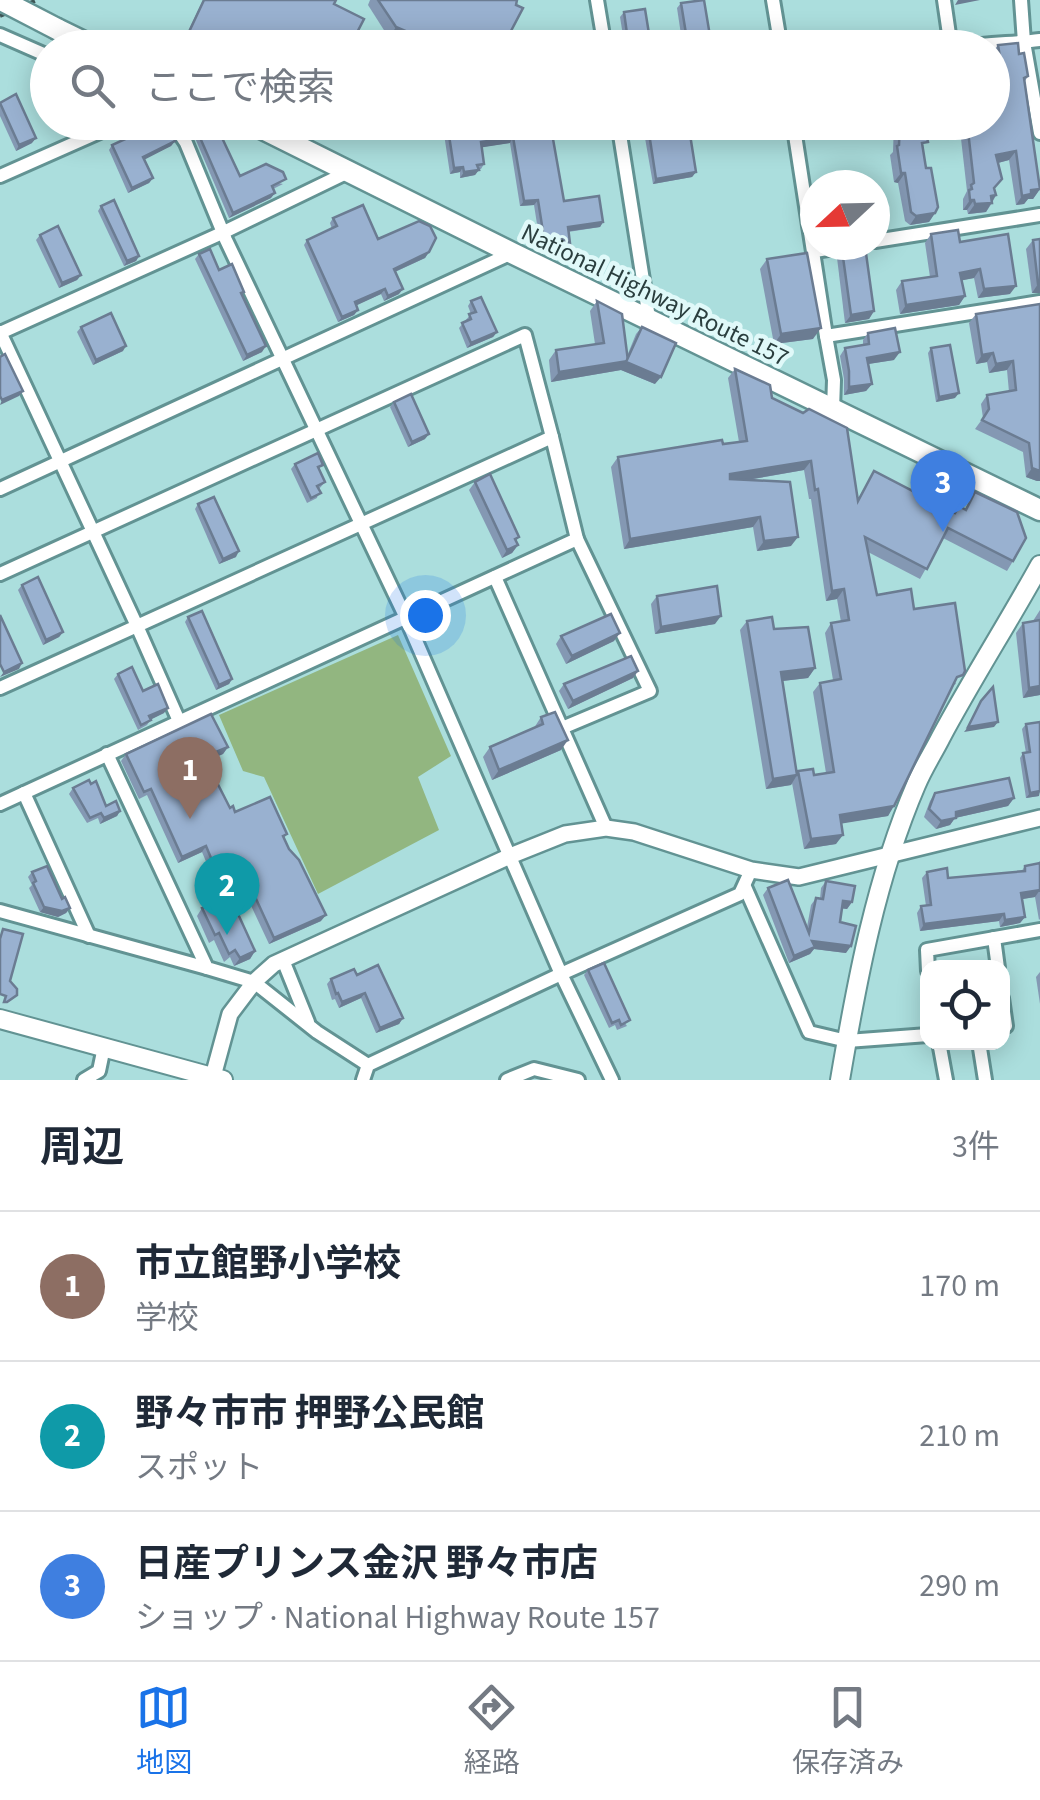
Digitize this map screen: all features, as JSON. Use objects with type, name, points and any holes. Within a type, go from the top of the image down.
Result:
[{"type":"highway","points":[[0,0],[59,30]]},
{"type":"highway","name":"National Highway Route 157","points":[[285,140],[1040,510]]},
{"type":"main road","points":[[840,1080],[863,959],[891,855],[917,783],[1040,565]]},
{"type":"main road","points":[[0,1019],[216,1079]]},
{"type":"street","points":[[597,0],[603,30]]},
{"type":"street","points":[[773,0],[777,30]]},
{"type":"street","points":[[944,0],[948,30]]},
{"type":"street","points":[[1021,0],[1040,133]]},
{"type":"street","points":[[0,34],[30,48]]},
{"type":"street","points":[[1010,42],[1040,40]]},
{"type":"street","points":[[0,176],[81,140]]},
{"type":"street","points":[[184,140],[222,233],[406,618],[612,1080]]},
{"type":"street","points":[[621,140],[648,318]]},
{"type":"street","points":[[796,140],[801,170]]},
{"type":"street","points":[[179,721],[0,333],[348,172]]},
{"type":"street","points":[[890,239],[1040,214]]},
{"type":"street","points":[[0,489],[512,253]]},
{"type":"street","points":[[816,260],[834,380],[833,410]]},
{"type":"street","points":[[826,336],[1040,302]]},
{"type":"street","points":[[0,574],[525,335],[576,539],[650,691],[562,728]]},
{"type":"street","points":[[0,688],[552,437]]},
{"type":"street","points":[[0,804],[576,539]]},
{"type":"street","points":[[495,577],[606,828]]},
{"type":"street","points":[[108,754],[207,968]]},
{"type":"street","points":[[24,793],[88,936]]},
{"type":"street","points":[[216,1079],[230,1014],[254,982],[274,964],[564,834],[606,828],[634,832],[750,870],[799,877],[1040,818]]},
{"type":"street","points":[[363,1080],[368,1065],[740,894],[750,870]]},
{"type":"street","points":[[745,887],[809,1032],[846,1041],[920,1036]]},
{"type":"street","points":[[0,912],[254,982],[368,1065]]},
{"type":"street","points":[[926,960],[927,950],[1040,930]]},
{"type":"street","points":[[994,938],[997,960]]},
{"type":"street","points":[[282,960],[309,1025]]},
{"type":"street","points":[[84,1080],[99,1071],[104,1046]]},
{"type":"street","points":[[941,1050],[946,1080]]},
{"type":"street","points":[[980,1050],[986,1080]]},
{"type":"street","points":[[508,1080],[534,1068],[578,1080]]},
{"type":"green space","points":[[398,635],[451,756],[418,777],[439,830],[318,894],[264,777],[243,771],[219,715]]},
{"type":"building","points":[[204,0],[336,0],[334,4],[364,19],[358,30],[190,30]]},
{"type":"building","points":[[378,0],[517,0],[516,5],[523,8],[511,30],[396,27]]},
{"type":"building","points":[[704,0],[709,30],[685,30],[681,3]]},
{"type":"building","points":[[645,9],[648,30],[626,30],[624,12]]},
{"type":"building","points":[[1018,43],[1019,54],[1024,53],[1040,189],[1022,196],[1016,151],[996,155],[1002,179],[994,188],[996,195],[991,196],[992,203],[975,204],[970,200],[969,190],[974,183],[969,140],[1010,140],[1010,44]]},
{"type":"building","points":[[16,94],[30,125],[31,140],[19,145],[0,103]]},
{"type":"building","points":[[123,140],[175,141],[143,157],[153,178],[132,188],[112,145]]},
{"type":"building","points":[[201,140],[223,140],[240,176],[266,164],[283,172],[286,179],[272,186],[275,193],[233,213]]},
{"type":"building","points":[[450,140],[494,140],[481,142],[484,164],[477,165],[479,170],[464,172],[463,167],[454,168]]},
{"type":"building","points":[[514,140],[553,140],[564,201],[599,196],[603,222],[568,227],[570,243],[556,236],[544,238],[538,200],[524,201]]},
{"type":"building","points":[[650,140],[691,140],[696,172],[656,179]]},
{"type":"building","points":[[899,140],[928,140],[922,143],[926,168],[931,168],[938,207],[935,213],[916,216],[911,212]]},
{"type":"building","points":[[114,200],[139,256],[127,261],[101,206]]},
{"type":"building","points":[[363,205],[378,239],[419,221],[430,226],[436,238],[429,252],[394,269],[403,289],[388,296],[385,289],[355,302],[358,310],[342,317],[307,240],[337,226],[333,218]]},
{"type":"building","points":[[58,226],[81,275],[62,283],[40,235]]},
{"type":"building","points":[[958,230],[960,242],[1008,234],[1016,286],[984,289],[980,269],[960,273],[965,296],[906,305],[902,281],[937,276],[931,234]]},
{"type":"building","points":[[1040,239],[1040,284],[1038,284],[1033,240]]},
{"type":"building","points":[[210,249],[219,270],[232,264],[266,346],[247,355],[199,254]]},
{"type":"building","points":[[800,254],[800,260],[808,260],[821,328],[781,334],[767,259]]},
{"type":"building","points":[[843,260],[867,260],[874,311],[851,315]]},
{"type":"building","points":[[481,297],[497,332],[471,343],[462,323],[476,312],[471,301]]},
{"type":"building","points":[[597,301],[622,314],[628,361],[559,372],[556,350],[604,343]]},
{"type":"building","points":[[1040,304],[1040,471],[1032,468],[1029,443],[982,420],[989,409],[987,395],[1016,390],[1013,361],[996,364],[993,353],[982,355],[976,314]]},
{"type":"building","points":[[111,313],[126,346],[96,360],[81,327]]},
{"type":"building","points":[[642,327],[676,343],[661,377],[626,362]]},
{"type":"building","points":[[895,328],[900,352],[867,358],[872,384],[849,387],[845,348],[869,344],[868,333]]},
{"type":"building","points":[[950,345],[959,393],[939,397],[931,348]]},
{"type":"building","points":[[5,354],[23,391],[2,400],[0,357]]},
{"type":"building","points":[[735,369],[770,385],[772,398],[803,413],[809,409],[847,428],[858,501],[874,471],[955,513],[959,506],[966,510],[975,492],[1017,512],[1026,538],[1013,561],[948,528],[927,569],[865,537],[877,595],[911,589],[914,609],[955,603],[965,671],[957,677],[894,806],[840,815],[843,835],[811,839],[798,771],[813,769],[814,775],[834,772],[820,683],[841,679],[831,623],[849,620],[844,589],[832,591],[811,461],[730,474],[730,479],[790,482],[798,537],[764,541],[760,517],[630,539],[618,457],[722,440],[723,444],[747,441]]},
{"type":"building","points":[[411,394],[429,434],[412,442],[394,402]]},
{"type":"building","points":[[318,453],[323,465],[318,467],[325,482],[317,486],[321,493],[311,498],[295,464]]},
{"type":"building","points":[[490,474],[519,537],[515,539],[518,545],[507,550],[475,482]]},
{"type":"building","points":[[214,497],[239,551],[223,559],[198,504]]},
{"type":"building","points":[[38,577],[63,632],[46,640],[22,585]]},
{"type":"building","points":[[717,586],[721,616],[661,627],[657,596]]},
{"type":"building","points":[[202,611],[232,679],[219,685],[188,617]]},
{"type":"building","points":[[611,614],[620,633],[572,656],[561,636]]},
{"type":"building","points":[[0,615],[22,663],[4,672],[0,664]]},
{"type":"building","points":[[772,617],[774,629],[808,627],[815,668],[781,672],[797,775],[773,779],[747,621]]},
{"type":"building","points":[[1040,620],[1040,686],[1029,688],[1023,623]]},
{"type":"building","points":[[631,656],[638,671],[573,701],[564,684]]},
{"type":"building","points":[[132,667],[143,691],[158,684],[168,708],[149,716],[151,720],[141,725],[118,674]]},
{"type":"building","points":[[993,687],[998,722],[968,727],[981,701]]},
{"type":"building","points":[[555,712],[568,740],[499,770],[490,747],[543,724],[541,717]]},
{"type":"building","points":[[211,714],[228,747],[204,757],[230,808],[233,806],[235,812],[270,797],[287,834],[283,836],[289,849],[299,860],[326,915],[274,938],[245,875],[221,882],[206,846],[182,857],[151,789],[144,792],[126,754]]},
{"type":"building","points":[[1040,722],[1040,791],[1030,793],[1023,753],[1030,752],[1026,724]]},
{"type":"building","points":[[1009,778],[1014,798],[956,812],[956,818],[941,821],[929,809],[935,793]]},
{"type":"building","points":[[89,780],[91,784],[96,781],[106,806],[116,801],[120,811],[104,818],[101,813],[90,818],[73,788]]},
{"type":"building","points":[[1040,863],[1040,890],[1021,893],[1025,917],[1005,920],[1004,914],[924,924],[921,906],[931,905],[927,872],[947,868],[948,878],[1025,871],[1025,866]]},
{"type":"building","points":[[47,866],[70,908],[62,911],[44,907],[32,872]]},
{"type":"building","points":[[788,880],[809,933],[816,898],[823,899],[826,881],[855,886],[852,902],[843,901],[840,922],[856,926],[851,946],[812,941],[815,947],[794,956],[768,888]]},
{"type":"building","points":[[228,892],[255,951],[240,958],[235,950],[229,954],[202,908]]},
{"type":"building","points":[[3,929],[23,934],[10,981],[17,995],[7,1002],[6,996],[0,994]]},
{"type":"building","points":[[604,963],[630,1020],[621,1025],[619,1020],[612,1023],[588,970]]},
{"type":"building","points":[[378,965],[403,1018],[380,1028],[365,993],[342,1002],[331,979],[354,969],[357,975]]},
{"type":"railway","points":[[0,16],[37,0]]},
{"type":"place","name":"日産プリンス金沢 野々市店","points":[[943,532]]},
{"type":"place","name":"市立館野小学校","points":[[190,819]]},
{"type":"place","name":"野々市市 押野公民館","points":[[227,935]]}]
